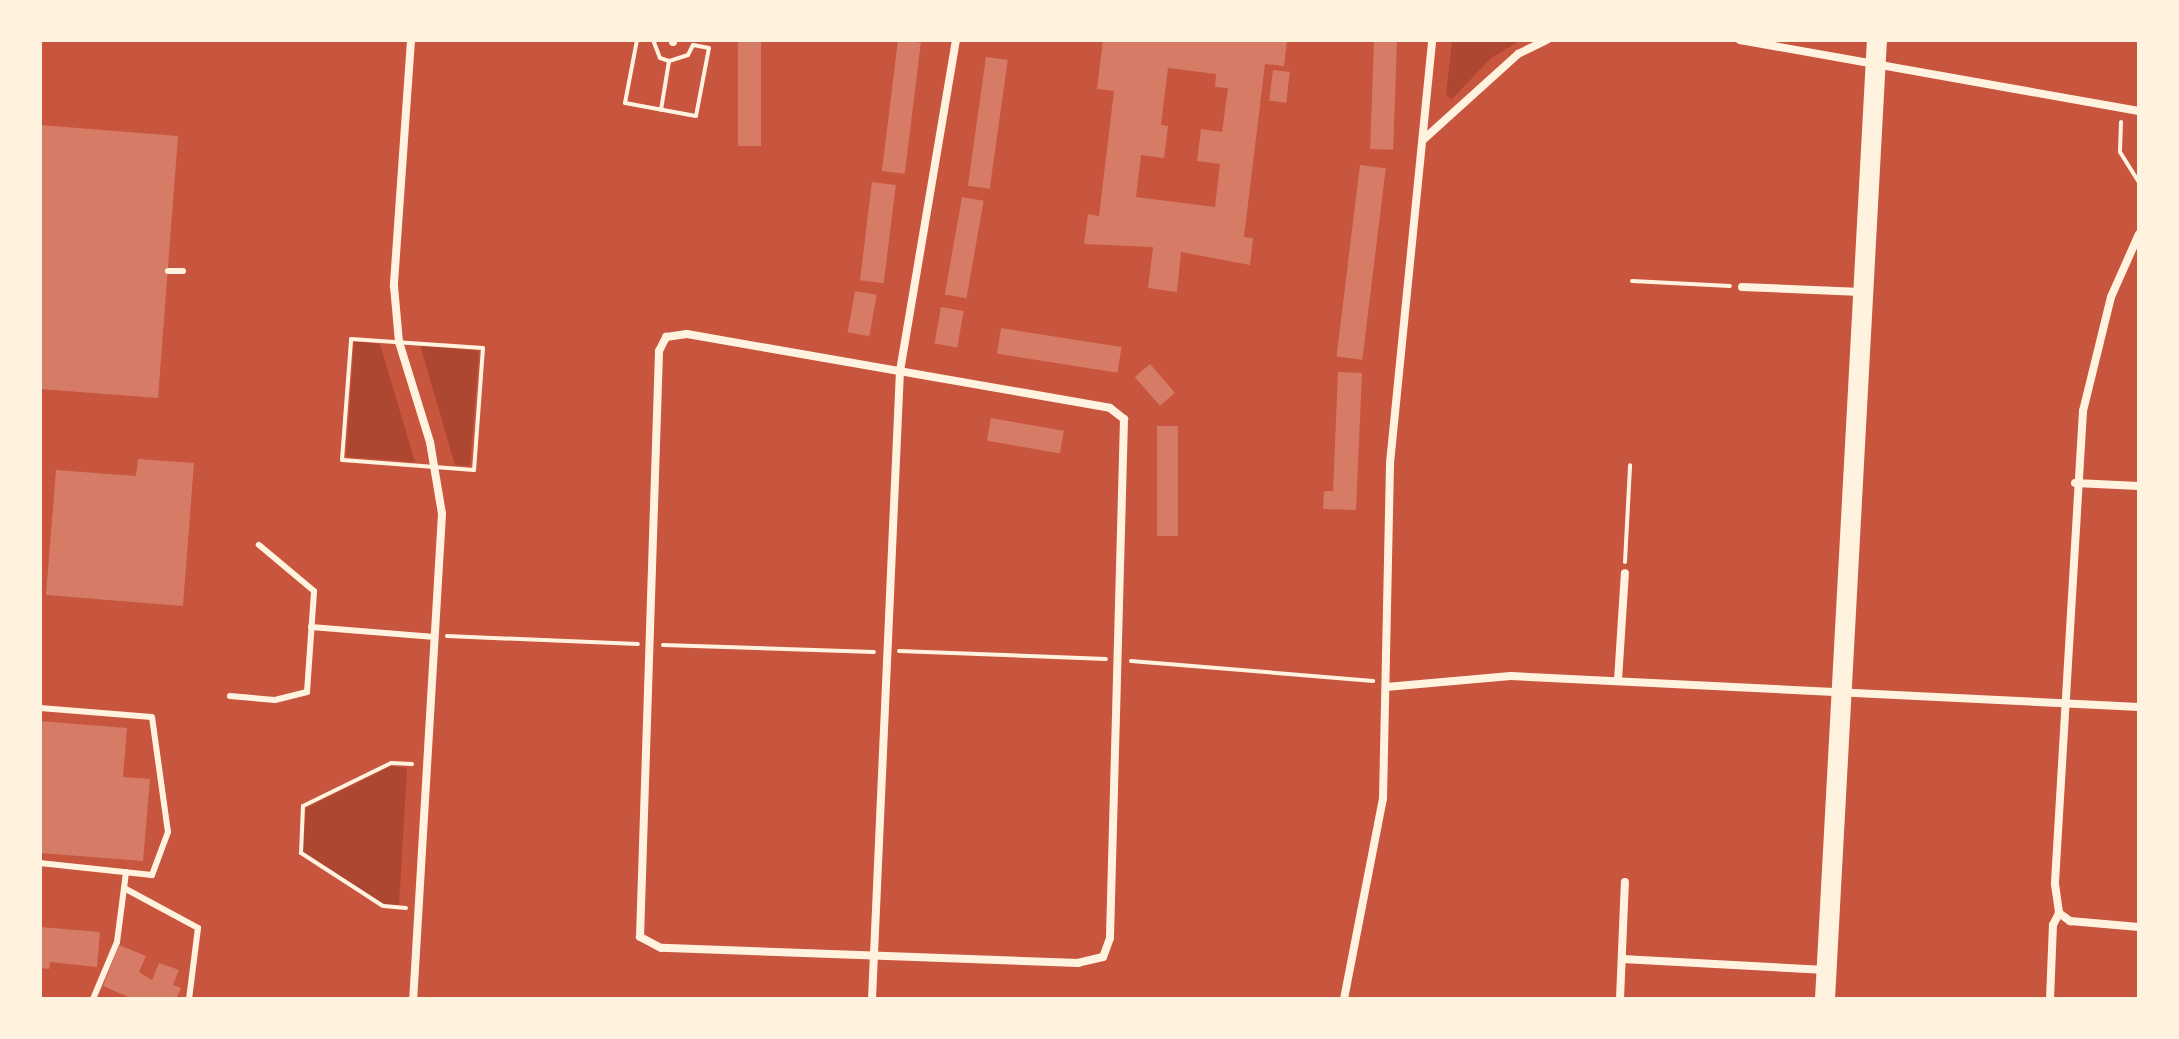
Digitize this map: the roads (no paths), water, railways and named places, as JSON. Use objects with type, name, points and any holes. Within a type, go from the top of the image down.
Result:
[{"type":"main road","points":[[1825,999],[1877,40]]},
{"type":"street","points":[[411,40],[394,286],[399,342],[430,442],[442,514],[413,999]]},
{"type":"street","points":[[872,999],[884,651],[900,371],[956,40]]},
{"type":"street","points":[[1344,999],[1383,799],[1390,463],[1432,40]]},
{"type":"street","points":[[1424,139],[1518,54],[1547,40]]},
{"type":"street","points":[[1740,40],[2139,111]]},
{"type":"street","points":[[2050,999],[2053,925],[2059,913],[2055,884],[2075,483],[2095,350],[2111,297],[2139,234]]},
{"type":"street","points":[[1742,287],[1864,292]]},
{"type":"street","points":[[687,334],[900,371],[1110,408],[1124,419],[1110,938],[1103,957],[1078,963],[661,948],[640,937],[659,351],[666,337],[687,334]]},
{"type":"street","points":[[2075,483],[2139,486]]},
{"type":"street","points":[[1618,680],[1625,573]]},
{"type":"street","points":[[1386,684],[1511,676],[2139,707]]},
{"type":"street","points":[[1620,999],[1625,882]]},
{"type":"street","points":[[2059,913],[2084,924],[2139,927]]},
{"type":"street","points":[[1622,959],[1827,970]]},
{"type":"lane","points":[[168,271],[183,271]]},
{"type":"lane","points":[[230,696],[275,700],[307,692],[314,591],[259,545]]},
{"type":"lane","points":[[311,627],[435,636]]},
{"type":"lane","points":[[40,708],[152,717],[168,832],[152,875],[40,863]]},
{"type":"lane","points":[[93,999],[117,942],[126,872]]},
{"type":"lane","points":[[124,888],[198,928],[189,999]]}]
